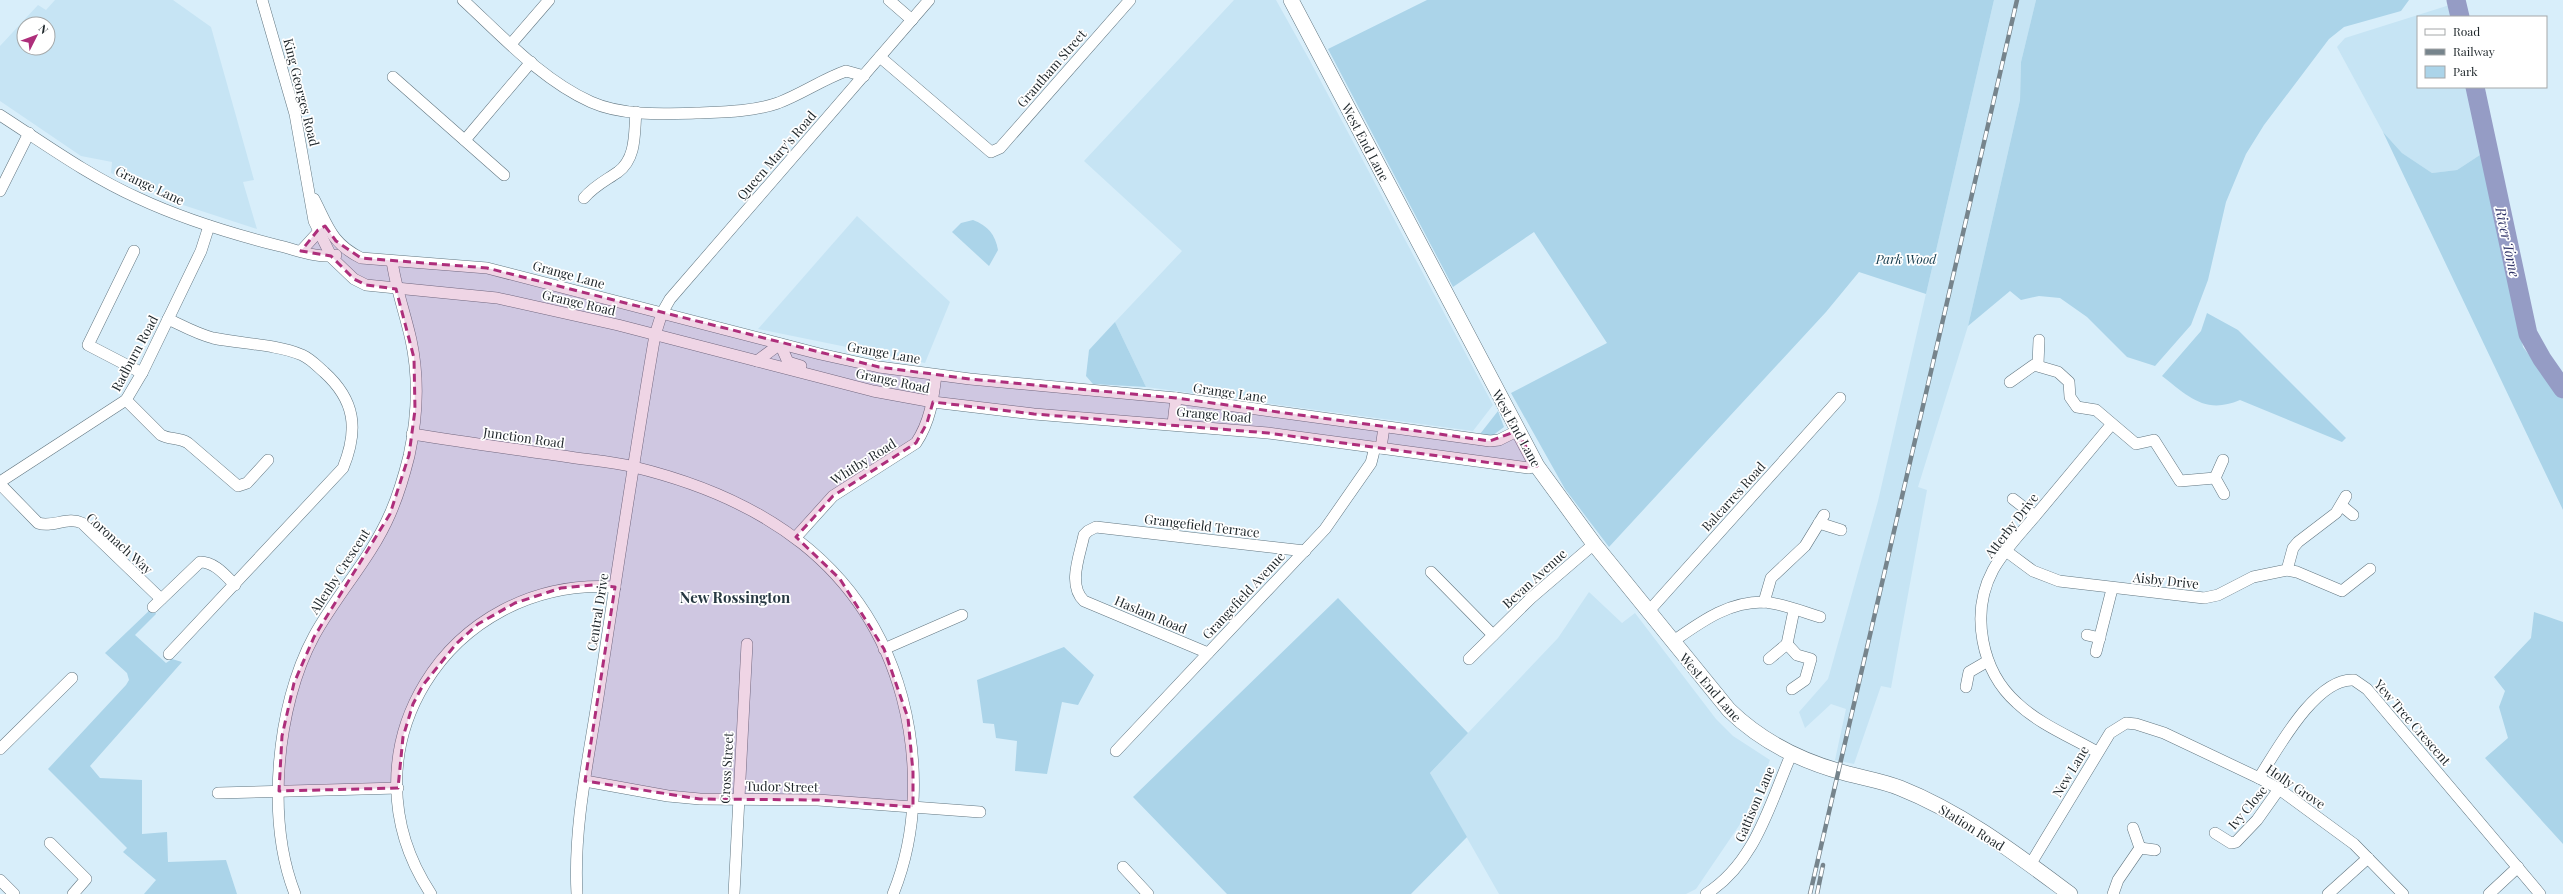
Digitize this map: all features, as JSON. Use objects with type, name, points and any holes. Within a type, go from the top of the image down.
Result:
[{"type":"street","name":"King Georges Road","points":[[262,0],[296,114],[311,191]]},
{"type":"street","points":[[463,0],[531,62],[570,90],[592,102],[636,112],[687,113],[750,109],[776,103],[798,95],[846,71],[864,76]]},
{"type":"street","points":[[511,44],[549,0]]},
{"type":"street","points":[[889,0],[912,20]]},
{"type":"street","name":"Queen Mary's Road","points":[[655,334],[662,314],[670,299],[929,0]]},
{"type":"street","name":"Grantham Street","points":[[880,57],[991,153],[1000,148],[1130,0]]},
{"type":"street","name":"West End Lane","points":[[1294,1],[1537,466],[1594,544],[1672,642],[1729,710],[1747,728],[1790,755],[1842,772]]},
{"type":"street","points":[[465,140],[531,62]]},
{"type":"street","points":[[393,78],[504,175]]},
{"type":"street","points":[[584,198],[595,185],[619,171],[628,162],[633,151],[636,112]]},
{"type":"street","name":"Grange Lane","points":[[0,115],[76,164],[138,198],[209,226],[301,251],[332,256],[348,250]]},
{"type":"street","points":[[0,191],[29,133]]},
{"type":"street","name":"Grange Lane","points":[[311,191],[322,228],[336,241],[361,258],[392,262],[487,268],[780,344],[879,367],[936,375],[1176,398],[1490,441],[1499,440],[1518,431]]},
{"type":"street","name":"Radburn Road","points":[[0,483],[126,400],[142,373],[201,251],[209,226]]},
{"type":"street","points":[[301,251],[322,228]]},
{"type":"street","name":"Grange Road","points":[[322,228],[332,256],[354,279],[366,285],[497,298],[655,334],[873,391],[933,402],[1034,414],[1173,424],[1268,433],[1529,468],[1537,466]]},
{"type":"street","points":[[134,251],[88,345],[142,373]]},
{"type":"street","name":"Allenby Crescent","points":[[295,894],[283,852],[278,791],[282,736],[294,683],[314,637],[390,514],[409,455],[416,404],[414,358],[396,289],[392,262]]},
{"type":"street","points":[[168,319],[211,337],[303,356],[333,380],[344,393],[350,406],[351,440],[344,468],[169,654]]},
{"type":"street","name":"Central Drive","points":[[577,894],[578,848],[586,781],[633,466],[655,334]]},
{"type":"street","points":[[2038,364],[2039,340]]},
{"type":"street","points":[[757,361],[780,344],[788,362],[815,370],[830,380]]},
{"type":"street","points":[[2010,382],[2038,364]]},
{"type":"street","points":[[2038,364],[2065,376],[2069,382],[2070,397],[2077,406],[2096,410],[2136,444],[2151,440],[2155,441],[2176,478],[2180,481],[2215,478]]},
{"type":"street","name":"Grange Lane","points":[[933,402],[936,375]]},
{"type":"street","points":[[1173,424],[1176,398]]},
{"type":"street","name":"Balcarres Road","points":[[1648,612],[1840,398]]},
{"type":"street","points":[[126,400],[161,435],[166,438],[181,438],[188,442],[234,484],[242,486],[268,460]]},
{"type":"street","name":"Whitby Road","points":[[796,537],[833,496],[916,443],[923,433],[933,402]]},
{"type":"street","name":"Atterby Drive","points":[[2097,752],[2016,703],[1992,671],[1988,661],[1982,638],[1982,604],[1993,570],[2006,551],[2111,424]]},
{"type":"street","name":"Grangefield Avenue","points":[[1116,751],[1305,551],[1345,501],[1371,463],[1378,448],[1384,427]]},
{"type":"street","name":"Junction Road","points":[[412,434],[633,466],[723,497],[758,513],[796,537],[820,557],[840,579],[864,612],[884,649],[898,685],[908,718],[913,772],[913,807],[903,863],[893,894]]},
{"type":"street","points":[[2215,478],[2223,460]]},
{"type":"street","points":[[2215,478],[2224,494]]},
{"type":"street","name":"Coronach Way","points":[[0,483],[38,523],[44,525],[72,520],[82,523],[161,599]]},
{"type":"street","points":[[2013,499],[2035,516]]},
{"type":"street","points":[[2353,515],[2344,501],[2293,548],[2287,570],[2297,572],[2342,591],[2370,569]]},
{"type":"street","points":[[1764,602],[1771,578],[1805,546],[1822,519],[1841,530]]},
{"type":"street","name":"Grangefield Terrace","points":[[1084,601],[1075,589],[1075,580],[1084,535],[1088,530],[1096,527],[1305,551]]},
{"type":"street","name":"Bevan Avenue","points":[[1469,659],[1531,598],[1594,544]]},
{"type":"street","name":"Aisby Drive","points":[[2006,551],[2046,577],[2112,589],[2204,598],[2218,595],[2253,577],[2287,570]]},
{"type":"street","points":[[153,607],[200,562],[206,562],[216,566],[235,585]]},
{"type":"street","points":[[1431,572],[1493,635]]},
{"type":"street","points":[[431,894],[423,882],[405,834],[398,788],[403,736],[413,704],[423,684],[456,644],[478,624],[497,612],[537,594],[574,586],[615,587]]},
{"type":"street","points":[[2096,652],[2112,589]]},
{"type":"street","name":"Haslam Road","points":[[1084,601],[1208,653]]},
{"type":"street","points":[[1672,642],[1709,616],[1730,607],[1764,602],[1820,617]]},
{"type":"street","points":[[1769,659],[1787,644],[1794,610]]},
{"type":"street","points":[[884,649],[962,615]]},
{"type":"street","points":[[2087,635],[2100,638]]},
{"type":"street","name":"Cross Street","points":[[734,894],[747,644]]},
{"type":"street","points":[[1787,644],[1797,655],[1811,659],[1805,680],[1792,689]]},
{"type":"street","points":[[1966,687],[1969,672],[1988,661]]},
{"type":"street","points":[[0,749],[72,678]]},
{"type":"street","name":"Yew Tree Crescent","points":[[2259,778],[2287,734],[2313,702],[2338,682],[2354,680],[2367,689],[2540,894]]},
{"type":"street","name":"New Lane","points":[[2030,865],[2097,752],[2110,733],[2126,723],[2136,724],[2155,730]]},
{"type":"street","name":"Holly Grove","points":[[2155,730],[2259,778],[2279,789],[2354,844],[2403,894]]},
{"type":"street","name":"Gattison Lane","points":[[1706,894],[1721,885],[1734,871],[1754,844],[1790,755]]},
{"type":"street","name":"Station Road","points":[[1842,772],[1899,787],[1951,811],[2070,894]]},
{"type":"street","name":"Tudor Street","points":[[586,781],[668,796],[818,800],[980,812]]},
{"type":"street","points":[[218,794],[398,788]]},
{"type":"street","name":"Ivy Close","points":[[2215,833],[2233,843],[2257,820],[2279,789]]},
{"type":"street","points":[[2134,828],[2140,848]]},
{"type":"street","points":[[50,843],[86,879],[73,894]]},
{"type":"street","points":[[2140,848],[2154,850]]},
{"type":"street","points":[[2113,894],[2118,880],[2140,848]]},
{"type":"street","points":[[2328,894],[2368,858]]},
{"type":"street","points":[[1123,867],[1148,894]]},
{"type":"street","points":[[2490,894],[2518,867]]},
{"type":"street","points":[[0,880],[14,894]]},
{"type":"highlighted area","points":[[325,226],[336,241],[361,258],[487,268],[879,367],[970,379],[1176,398],[1490,441],[1517,431],[1537,466],[1529,468],[1268,433],[1034,414],[933,402],[927,423],[916,443],[833,496],[796,537],[840,579],[884,649],[908,718],[913,772],[913,807],[818,800],[700,799],[585,781],[615,587],[593,585],[561,588],[515,603],[478,624],[456,644],[423,685],[413,704],[403,737],[398,788],[279,791],[282,736],[294,683],[314,637],[390,514],[409,455],[415,410],[414,358],[396,289],[366,285],[354,279],[331,256],[301,251],[318,230]]},
{"type":"shaded area","points":[[55,0],[173,0],[211,27],[254,180],[243,182],[257,229],[183,205],[111,173],[112,162],[81,156],[0,101],[0,46],[16,29],[16,56],[56,56],[56,16],[28,16],[38,5],[46,10]]},
{"type":"shaded area","points":[[1234,0],[1276,0],[1309,59],[1493,405],[1473,431],[1146,387],[1115,322],[1182,251],[1084,161]]},
{"type":"shaded area","points":[[1994,0],[2036,0],[2021,62],[2020,100],[1968,326],[1918,487],[1927,490],[1891,688],[1881,686],[1854,764],[1835,760],[1846,709],[1831,704],[1805,728],[1799,712],[1828,679],[1878,501]]},
{"type":"shaded area","points":[[2456,3],[2458,16],[2417,16],[2417,88],[2473,88],[2486,151],[2457,170],[2432,173],[2402,153],[2383,132],[2337,47],[2345,38]]},
{"type":"shaded area","points":[[857,216],[950,302],[925,363],[758,329]]},
{"type":"shaded area","points":[[1589,592],[1622,623],[1635,613],[1716,719],[1733,736],[1770,760],[1751,808],[1696,889],[1686,894],[1499,894],[1430,773],[1558,638]]},
{"type":"green space","name":"Park Wood","points":[[1427,0],[1994,0],[1926,294],[1859,272],[1826,312],[1609,547],[1565,489],[1511,393],[1607,343],[1534,232],[1453,287],[1328,49]]},
{"type":"green space","points":[[2036,0],[2409,0],[2401,11],[2344,27],[2329,39],[2264,125],[2246,154],[2226,202],[2208,280],[2191,325],[2155,366],[2127,357],[2087,317],[2060,298],[2039,296],[2021,300],[2010,291],[1968,326],[2020,100],[2021,62]]},
{"type":"green space","points":[[2383,132],[2402,153],[2432,173],[2457,170],[2486,151],[2523,347],[2563,399],[2563,510]]},
{"type":"green space","points":[[973,220],[983,225],[990,231],[997,244],[998,250],[989,266],[952,232],[961,223]]},
{"type":"green space","points":[[2207,313],[2238,330],[2346,438],[2342,442],[2240,400],[2228,404],[2217,405],[2198,401],[2180,390],[2162,376],[2201,331]]},
{"type":"green space","points":[[1115,322],[1146,387],[1093,384],[1086,376],[1089,350]]},
{"type":"green space","points":[[1498,411],[1504,427],[1492,436],[1480,434]]},
{"type":"green space","points":[[1338,598],[1468,733],[1430,773],[1467,837],[1411,894],[1227,894],[1133,797]]},
{"type":"green space","points":[[153,607],[156,614],[135,635],[166,663],[172,659],[182,662],[90,766],[100,778],[142,780],[142,834],[167,832],[168,862],[226,860],[237,894],[144,894],[156,880],[123,852],[127,848],[48,769],[126,685],[129,680],[127,673],[105,653]]},
{"type":"green space","points":[[2534,612],[2563,622],[2563,844],[2485,758],[2508,738],[2499,707],[2505,691],[2494,677],[2531,638]]},
{"type":"green space","points":[[1064,647],[1094,675],[1078,705],[1062,702],[1047,774],[1015,771],[1017,741],[996,738],[994,724],[983,723],[977,680]]},
{"type":"waterway","name":"River Torne","points":[[2456,0],[2460,16]]},
{"type":"waterway","name":"River Torne","points":[[2475,88],[2528,334],[2542,359],[2563,389]]},
{"type":"railway","points":[[1810,894],[2017,0]]},
{"type":"railway","points":[[1817,894],[1823,865]]},
{"type":"district","name":"New Rossington","points":[[735,597]]}]
